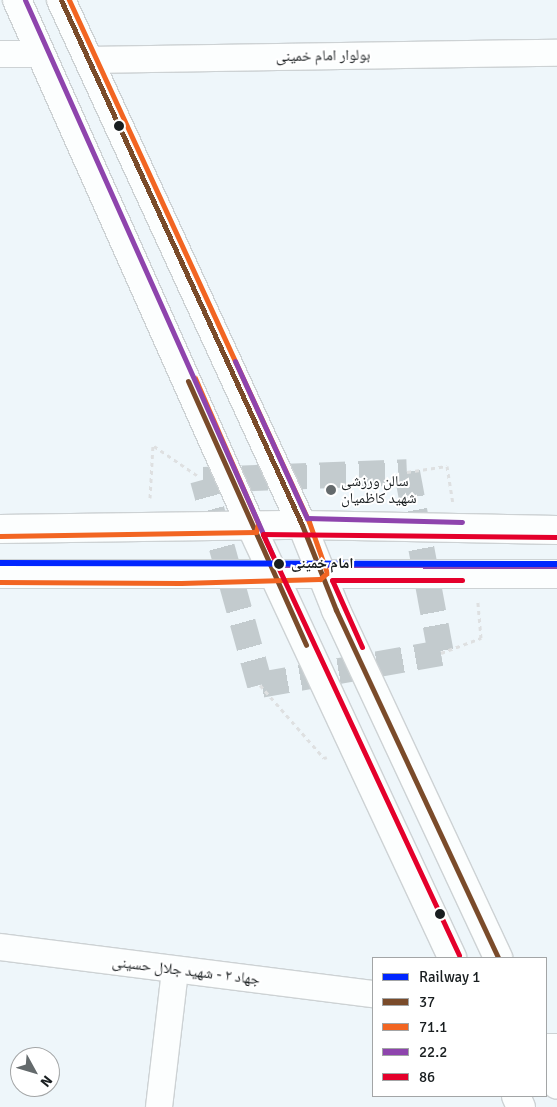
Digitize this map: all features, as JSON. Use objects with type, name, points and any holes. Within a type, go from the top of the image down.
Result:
[{"type":"main road","points":[[17,0],[251,526],[452,957]]},
{"type":"main road","points":[[61,0],[302,525],[320,572],[498,957]]},
{"type":"main road","points":[[0,529],[148,529],[302,525],[557,530]]},
{"type":"main road","points":[[0,574],[181,576],[272,572],[557,574]]},
{"type":"main road","points":[[547,1063],[557,1085]]},
{"type":"street","name":"بولوار امام خمینی","points":[[88,60],[557,53]]},
{"type":"street","points":[[0,54],[41,54]]},
{"type":"street","name":"جهاد ۲ - شهید جلال حسینی","points":[[0,947],[175,971],[372,994]]},
{"type":"street","points":[[159,1107],[175,971]]},
{"type":"path","points":[[148,529],[153,445],[203,480]]},
{"type":"path","points":[[407,472],[447,466]]},
{"type":"path","points":[[441,653],[481,638],[475,574]]},
{"type":"path","points":[[260,685],[324,758]]},
{"type":"tunnel","points":[[407,472],[441,653],[260,685],[203,480],[407,472]]},
{"type":"rail line","name":"1","points":[[0,563],[557,564]]},
{"type":"transit line","name":"22.2","points":[[25,0],[277,565],[557,566]]},
{"type":"transit line","name":"37","points":[[61,0],[302,525],[336,610],[498,957]]},
{"type":"transit line","name":"71.1","points":[[0,582],[181,583],[320,579],[327,573],[309,522],[69,0]]},
{"type":"transit line","name":"22.2","points":[[235,361],[307,518],[462,522]]},
{"type":"transit line","name":"71.1","points":[[0,536],[256,532],[258,523],[195,378]]},
{"type":"transit line","name":"37","points":[[188,381],[306,645]]},
{"type":"transit line","name":"86","points":[[459,955],[263,534],[557,537]]},
{"type":"transit line","name":"86","points":[[362,647],[332,580],[462,580]]},
{"type":"place","name":"سالن ورزشی شهید کاظمیان","points":[[331,490]]},
{"type":"place","name":"امام خمینی","points":[[279,564]]}]
